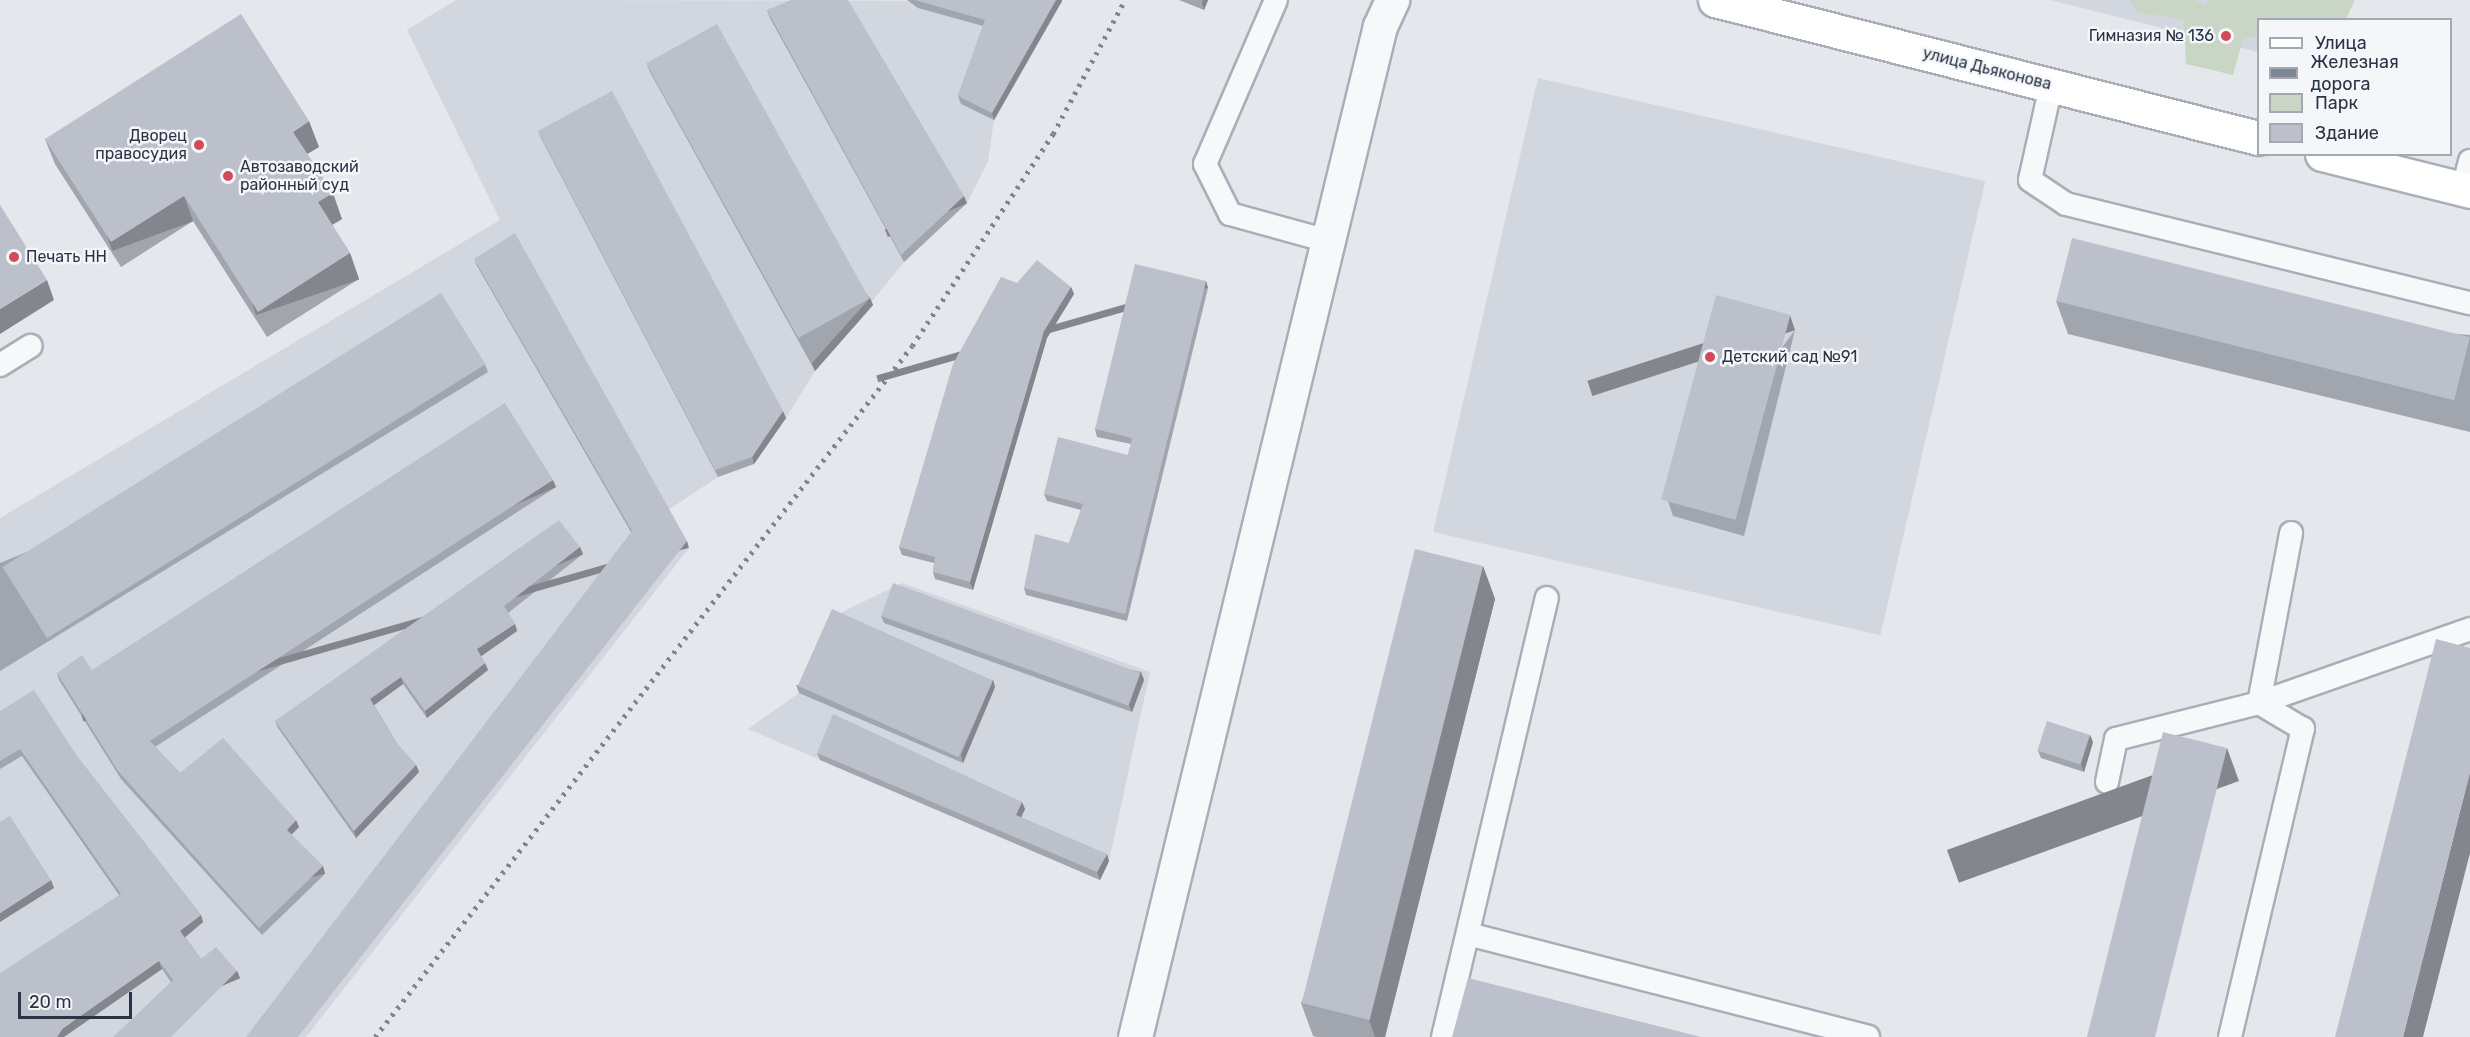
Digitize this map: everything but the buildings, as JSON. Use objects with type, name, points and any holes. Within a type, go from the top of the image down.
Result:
[{"type":"main road","name":"улица Дьяконова","points":[[1715,0],[2257,138]]},
{"type":"main road","points":[[2333,156],[2468,180]]},
{"type":"street","points":[[1135,1037],[1380,26],[1392,0]]},
{"type":"lane","points":[[1276,0],[1205,164],[1230,214],[1328,242]]},
{"type":"lane","points":[[2051,86],[2030,180],[2066,204],[2470,303]]},
{"type":"lane","points":[[0,365],[31,346]]},
{"type":"lane","points":[[2259,703],[2291,533]]},
{"type":"lane","points":[[1443,1037],[1547,598]]},
{"type":"lane","points":[[2107,782],[2116,739],[2259,703],[2470,629]]},
{"type":"lane","points":[[2230,1037],[2303,729],[2259,703]]},
{"type":"lane","points":[[1468,934],[1868,1037]]},
{"type":"shaded area","points":[[456,0],[1062,1],[994,120],[988,161],[967,203],[904,262],[815,371],[786,418],[718,477],[668,510],[689,548],[306,1037],[0,1037],[0,518],[500,220],[407,30]]},
{"type":"shaded area","name":"Гимназия № 136","points":[[2050,0],[2336,0],[2266,18],[2257,18],[2257,52]]},
{"type":"shaded area","name":"Детский сад №91","points":[[1538,78],[1985,181],[1880,635],[1433,532]]},
{"type":"shaded area","points":[[902,583],[1150,672],[1109,861],[1100,880],[748,729],[799,693],[834,616]]},
{"type":"green space","name":"Гимназия № 136","points":[[2130,0],[2195,0],[2205,5],[2209,0],[2355,0],[2346,18],[2257,18],[2257,36],[2243,39],[2233,75],[2186,64],[2184,20],[2137,12]]},
{"type":"railway","points":[[375,1037],[912,346],[1053,134],[1125,0]]},
{"type":"place","name":"Гимназия № 136","points":[[2226,36]]},
{"type":"place","name":"Дворец правосудия","points":[[199,145]]},
{"type":"place","name":"Автозаводский районный суд","points":[[228,176]]},
{"type":"place","name":"Печать НН","points":[[14,257]]},
{"type":"place","name":"Детский сад №91","points":[[1710,357]]}]
